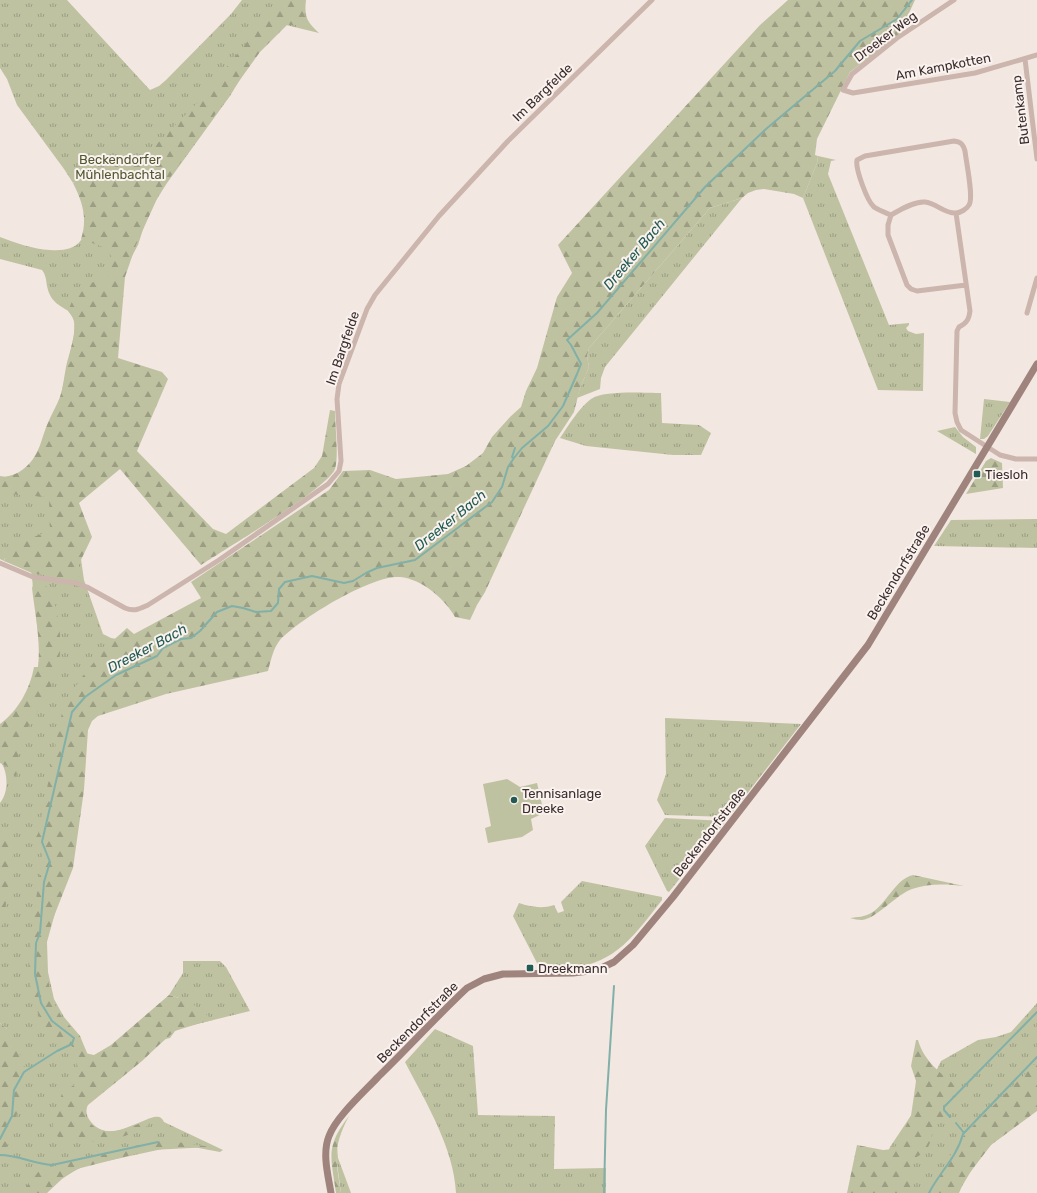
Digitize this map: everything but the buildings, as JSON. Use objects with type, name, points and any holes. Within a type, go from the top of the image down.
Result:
[{"type":"street","name":"Im Bargfelde","points":[[0,562],[33,576],[76,583],[87,587],[131,611],[148,605],[219,560],[328,484],[339,471],[342,461],[337,399],[339,384],[367,309],[375,295],[439,216],[508,141],[652,0]]},
{"type":"street","name":"Dreeker Weg","points":[[853,93],[844,90],[852,74],[897,38],[954,0]]},
{"type":"street","name":"Am Kampkotten","points":[[853,93],[976,73],[1037,56]]},
{"type":"street","name":"Butenkamp","points":[[1025,59],[1037,159]]},
{"type":"street","points":[[891,215],[874,207],[870,202],[857,171],[857,160],[865,156],[954,141],[963,145],[971,196],[970,205],[964,210],[956,213],[944,211],[924,202],[918,202],[891,215],[888,225],[888,235],[907,285],[911,290],[917,291],[966,285]]},
{"type":"street","points":[[956,213],[970,310],[969,317],[965,323],[959,326],[957,331],[955,413],[957,422],[961,430],[1007,458],[1023,460],[1037,459]]},
{"type":"street","points":[[1027,313],[1037,278]]},
{"type":"street","name":"Beckendorfstraße","points":[[331,1193],[326,1145],[329,1135],[336,1124],[365,1091],[467,988],[484,979],[503,974],[573,973],[597,970],[614,962],[633,945],[682,885],[868,645],[1037,364]]},
{"type":"green space","name":"Beckendorfer Mühlenbachtal","points":[[0,0],[67,0],[150,90],[159,86],[166,80],[231,14],[242,0],[306,0],[307,19],[319,33],[286,25],[253,58],[230,96],[155,202],[144,226],[138,245],[126,267],[77,493],[80,552],[84,580],[103,634],[111,638],[122,640],[88,714],[57,906],[47,942],[48,972],[54,999],[64,1017],[80,1036],[90,1060],[179,998],[169,995],[183,973],[183,961],[220,961],[226,967],[250,1011],[175,1031],[170,1038],[161,1040],[139,1063],[130,1068],[121,1078],[87,1105],[87,1116],[98,1128],[105,1131],[122,1129],[154,1117],[159,1117],[164,1122],[223,1150],[220,1152],[188,1146],[167,1148],[84,1166],[63,1177],[46,1193],[0,1193],[0,1083],[7,1029],[0,1023],[0,803],[5,794],[6,788],[6,777],[1,762],[19,722],[35,680],[40,652],[31,569],[5,558],[4,561],[0,559],[0,476],[6,477],[20,473],[32,462],[43,443],[61,395],[74,335],[75,323],[72,313],[56,303],[50,296],[42,270],[0,259],[0,237],[37,248],[50,250],[65,249],[76,245],[82,238],[85,228],[85,217],[83,205],[74,182],[73,183],[17,105],[7,79],[0,68]]},
{"type":"green space","points":[[291,0],[304,0],[305,19],[297,25],[287,25],[260,52],[161,190],[136,245],[125,277],[118,358],[162,372],[168,379],[137,451],[213,529],[226,534],[314,468],[322,456],[330,410],[335,411],[337,449],[335,469],[328,478],[296,504],[201,565],[120,469],[79,503],[92,537],[79,564],[79,581],[32,573],[4,561],[11,545],[50,531],[49,497],[18,495],[0,491],[0,477],[10,476],[23,470],[36,455],[45,429],[62,390],[74,333],[74,320],[68,311],[73,299],[91,283],[107,277],[114,261],[106,248],[81,239],[84,224],[83,210],[73,183],[147,154],[200,100],[264,21]]},
{"type":"green space","points":[[788,0],[915,0],[899,35],[850,72],[817,139],[815,155],[818,156],[817,163],[803,198],[794,194],[764,189],[756,190],[748,193],[742,198],[710,208],[589,348],[587,356],[589,367],[580,388],[574,412],[555,441],[485,592],[470,620],[455,617],[451,610],[439,597],[424,586],[400,577],[387,578],[372,583],[337,600],[319,610],[290,631],[280,640],[276,647],[272,655],[268,671],[166,694],[98,716],[92,721],[88,730],[84,790],[73,868],[49,929],[46,945],[46,968],[50,990],[56,1007],[63,1019],[80,1036],[85,1053],[94,1055],[111,1045],[169,995],[189,1001],[213,1020],[177,1029],[142,1061],[88,1105],[86,1117],[89,1122],[98,1129],[106,1131],[123,1130],[155,1117],[147,1126],[125,1136],[96,1142],[63,1140],[54,1134],[53,1125],[55,1111],[62,1094],[75,1084],[80,1072],[72,1046],[51,1034],[41,1019],[34,1002],[30,984],[30,947],[42,855],[37,841],[10,841],[10,838],[36,837],[38,834],[61,717],[67,699],[82,677],[108,645],[127,628],[134,634],[201,598],[191,582],[329,490],[343,471],[370,470],[396,479],[448,474],[466,466],[483,453],[492,437],[521,407],[526,391],[537,368],[557,297],[572,273],[558,245],[760,25]]},
{"type":"green space","points":[[818,156],[836,160],[831,161],[828,174],[889,325],[909,323],[906,328],[908,331],[916,334],[924,333],[923,391],[878,390],[803,198],[817,163]]},
{"type":"green space","points":[[742,198],[605,367],[601,378],[600,389],[577,398],[589,367],[587,356],[589,348],[710,208]]},
{"type":"green space","points":[[614,393],[661,393],[662,423],[699,425],[711,433],[701,455],[673,455],[586,446],[560,438],[582,407],[597,396]]},
{"type":"green space","points":[[984,399],[1010,402],[988,436],[984,439],[980,439]]},
{"type":"green space","points":[[955,427],[963,437],[976,447],[976,454],[937,431]]},
{"type":"green space","points":[[991,458],[1002,463],[1003,488],[966,494],[986,461]]},
{"type":"green space","points":[[1037,519],[1037,548],[934,546],[951,520]]},
{"type":"green space","points":[[36,581],[48,588],[54,600],[59,623],[60,657],[58,668],[49,690],[43,703],[26,730],[22,740],[16,777],[9,767],[0,763],[0,724],[18,706],[30,683],[34,667],[38,667],[38,637],[32,588],[34,582]]},
{"type":"green space","points":[[665,718],[801,724],[729,817],[665,815],[657,800],[666,774]]},
{"type":"green space","name":"Tennisanlage Dreeke","points":[[507,779],[520,787],[537,783],[544,813],[531,819],[533,830],[522,837],[488,843],[485,828],[491,826],[483,784]]},
{"type":"green space","points":[[665,818],[726,821],[669,892],[667,891],[645,846]]},
{"type":"green space","points":[[0,839],[10,841],[13,849],[13,859],[0,941]]},
{"type":"green space","points":[[913,875],[964,886],[938,884],[918,887],[906,892],[868,919],[860,920],[850,918],[864,916],[877,909],[901,881]]},
{"type":"green space","points":[[582,881],[662,897],[662,900],[624,945],[600,960],[586,965],[570,968],[539,967],[513,916],[519,903],[536,907],[554,905],[558,913],[564,911],[561,902]]},
{"type":"green space","points":[[1037,1003],[1037,1106],[994,1141],[974,1166],[958,1193],[853,1193],[888,1152],[924,1096],[941,1061],[978,1040],[996,1037],[1011,1032]]},
{"type":"green space","points":[[0,1023],[7,1029],[27,1073],[12,1132],[0,1165]]},
{"type":"green space","points":[[435,1029],[473,1046],[478,1115],[555,1116],[554,1169],[606,1168],[606,1193],[456,1193],[450,1159],[444,1142],[405,1062]]},
{"type":"green space","points":[[916,1040],[918,1040],[925,1055],[935,1068],[960,1089],[943,1106],[946,1116],[940,1118],[934,1124],[931,1141],[928,1148],[913,1160],[911,1170],[914,1185],[906,1193],[847,1193],[857,1145],[883,1150],[894,1149],[911,1116],[916,1081],[911,1066]]},
{"type":"green space","points":[[1037,1062],[1037,1111],[991,1145],[965,1179],[959,1193],[930,1193],[950,1156],[965,1134]]},
{"type":"green space","points":[[349,1116],[338,1145],[337,1162],[341,1193],[336,1193],[332,1161],[333,1144],[341,1127]]},
{"type":"green space","points":[[167,1138],[171,1141],[211,1147],[151,1150],[77,1169],[62,1179],[47,1193],[21,1193],[39,1171]]},
{"type":"green space","points":[[337,1146],[338,1158],[351,1193],[341,1193],[336,1156]]},
{"type":"waterway","name":"Dreeker Bach","points":[[0,1139],[12,1116],[14,1090],[24,1072],[57,1051],[72,1044],[74,1038],[52,1021],[41,1003],[35,974],[36,943],[40,933],[44,882],[50,862],[42,842],[72,712],[85,697],[116,675],[157,656],[163,648],[181,639],[191,638],[200,631],[217,612],[232,606],[256,612],[271,611],[278,603],[279,589],[285,582],[312,576],[344,583],[353,581],[377,568],[415,560],[492,502],[502,487],[508,467],[514,458],[522,448],[548,426],[563,406],[581,364],[567,340],[597,313],[705,187],[766,129],[835,71],[860,41],[897,19],[912,0]]},
{"type":"waterway","name":"Dreeker Bach","points":[[514,458],[512,457],[515,448]]},
{"type":"waterway","points":[[604,1193],[606,1110],[614,986]]},
{"type":"waterway","points":[[950,1117],[944,1110],[944,1107],[1037,1012]]},
{"type":"waterway","points":[[929,1193],[957,1150],[963,1134],[1037,1057]]},
{"type":"waterway","points":[[956,1123],[964,1133]]},
{"type":"waterway","points":[[0,1155],[13,1156],[52,1165],[158,1142]]},
{"type":"place","name":"Tiesloh","points":[[977,474]]},
{"type":"place","name":"Tennisanlage Dreeke","points":[[514,800]]},
{"type":"place","name":"Dreekmann","points":[[530,968]]}]
